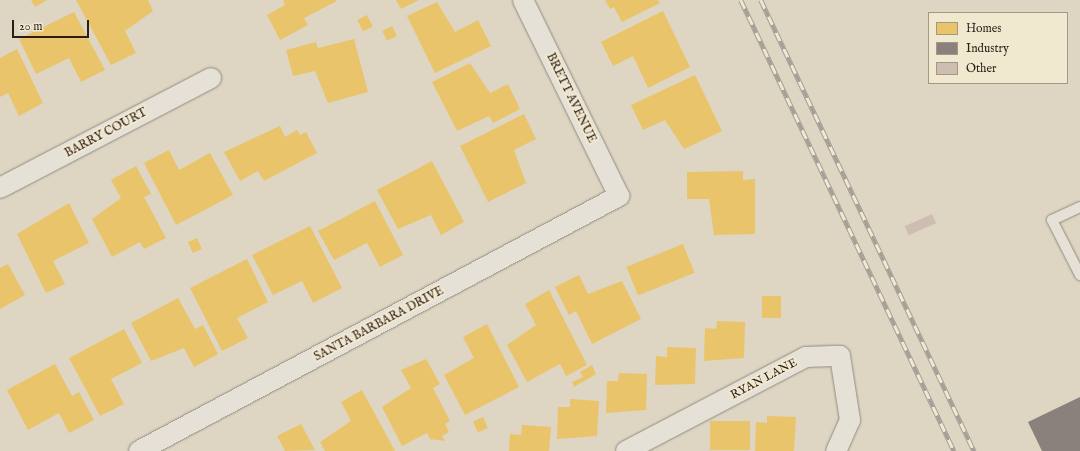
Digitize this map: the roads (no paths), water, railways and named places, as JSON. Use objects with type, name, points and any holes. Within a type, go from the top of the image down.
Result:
[{"type":"street","name":"BRETT AVENUE","points":[[522,0],[619,196]]},
{"type":"street","name":"BARRY COURT","points":[[0,188],[211,78]]},
{"type":"street","name":"SANTA BARBARA DRIVE","points":[[139,451],[619,196]]},
{"type":"street","name":"RYAN LANE","points":[[626,451],[806,357],[840,356],[850,420],[836,451]]},
{"type":"lane","points":[[1080,207],[1052,220],[1080,275]]},
{"type":"railway","points":[[741,0],[954,451]]},
{"type":"railway","points":[[761,0],[974,451]]}]
